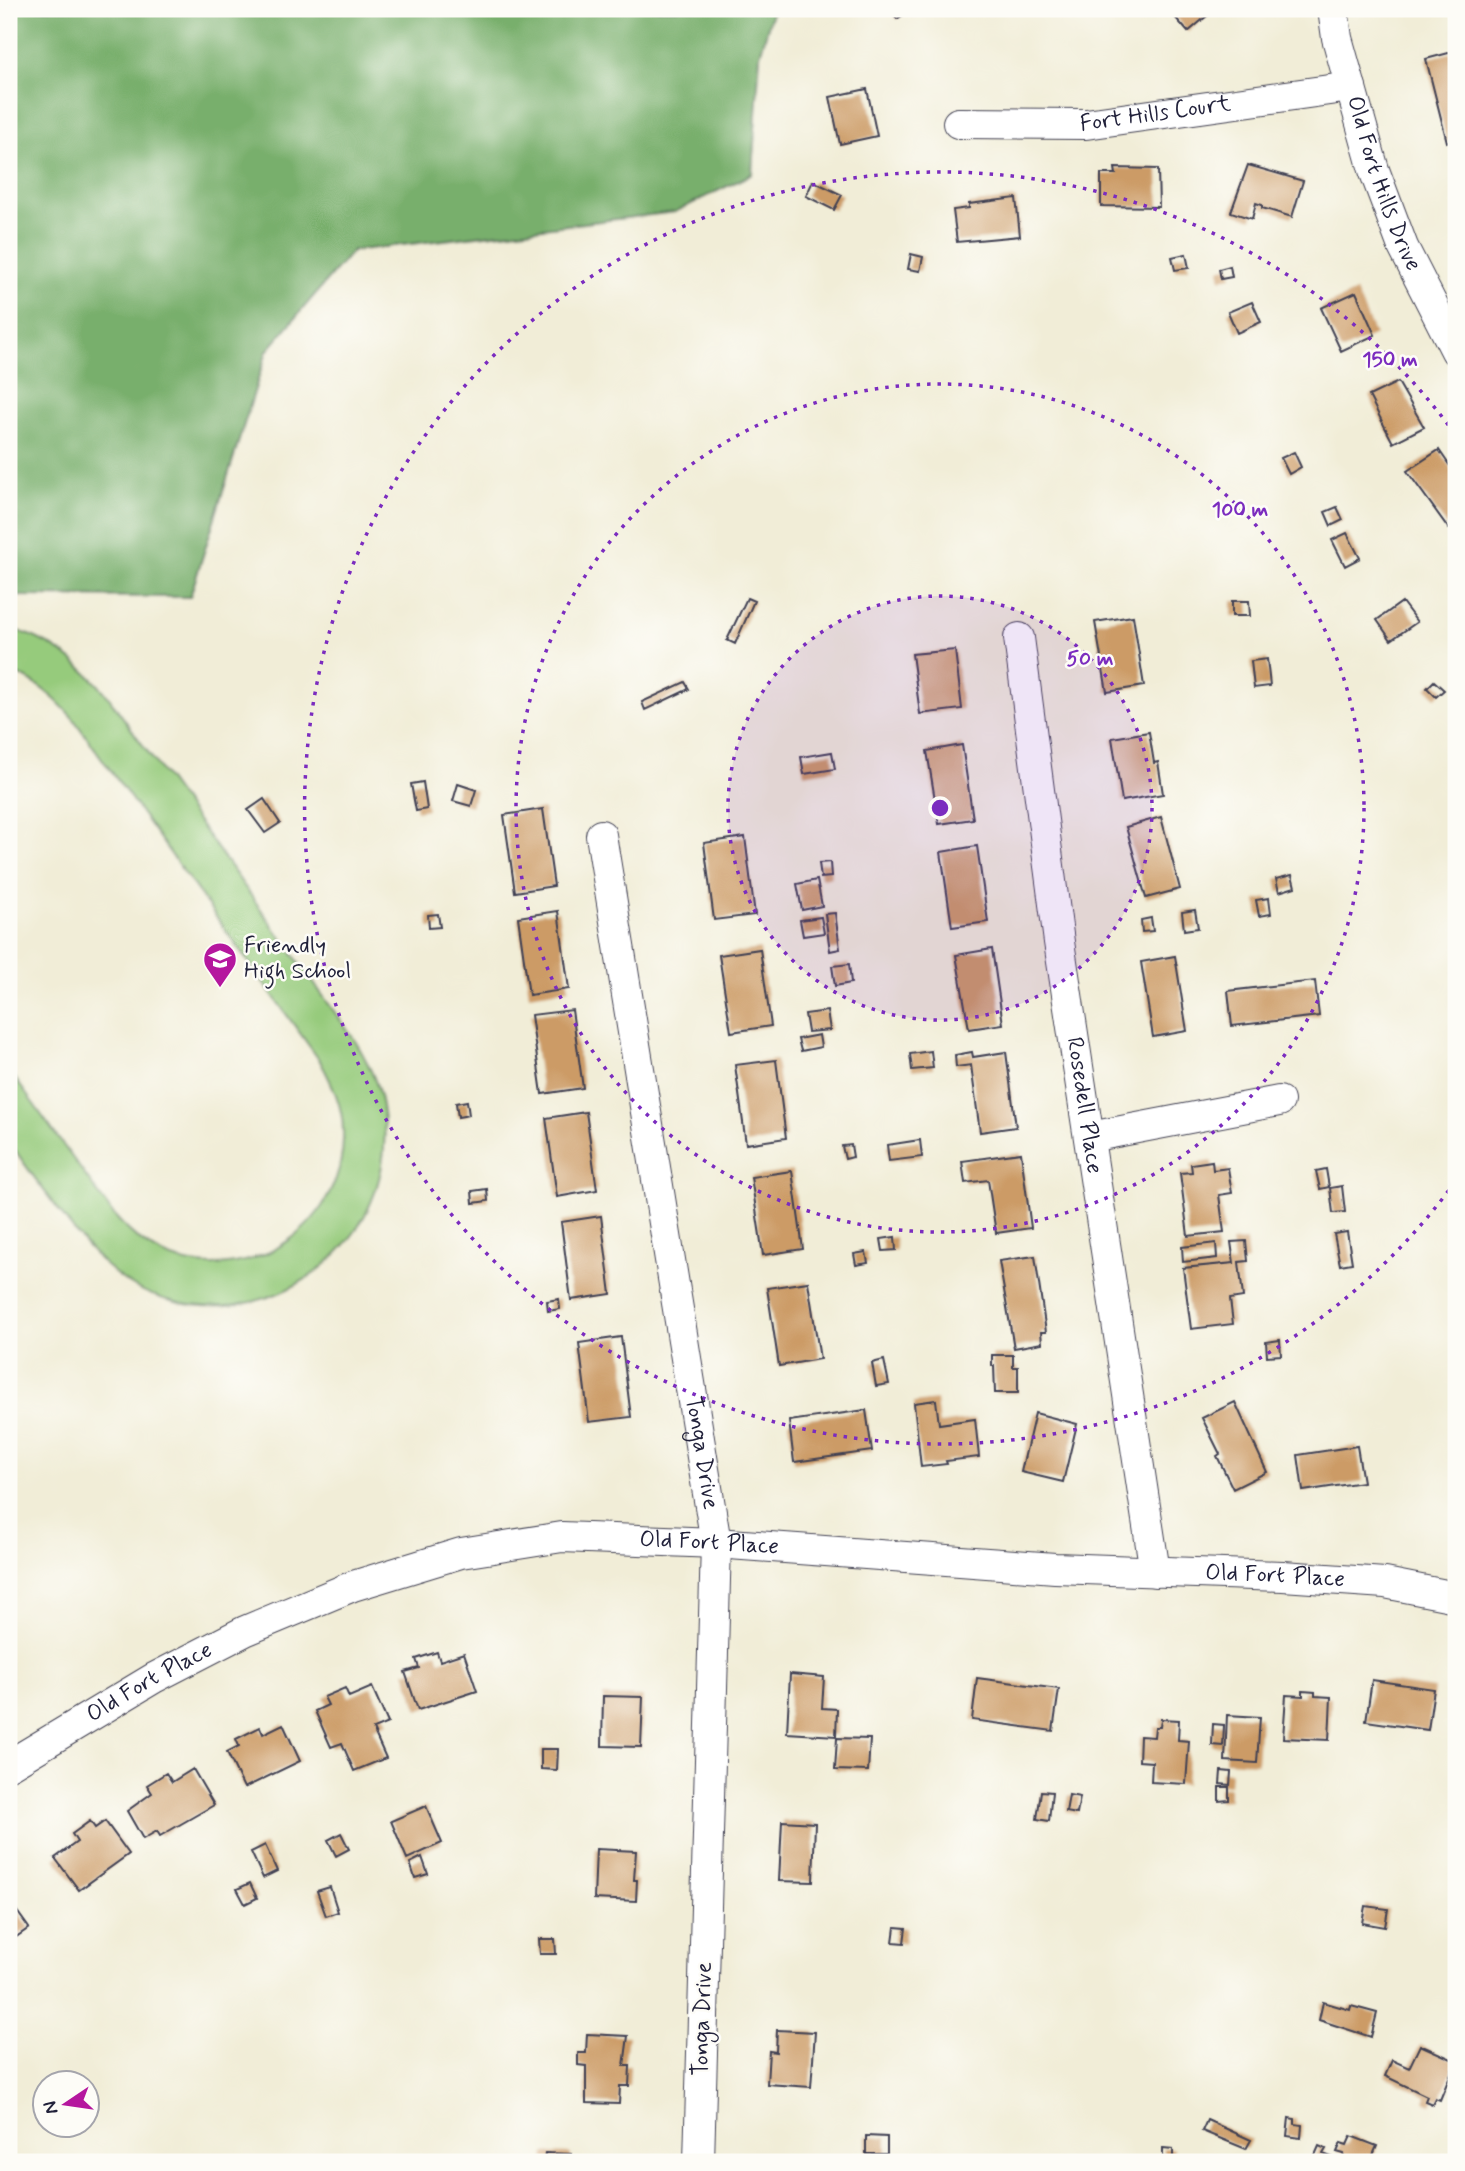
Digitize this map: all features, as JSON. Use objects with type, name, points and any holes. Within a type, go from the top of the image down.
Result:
[{"type":"street","name":"Old Fort Hills Drive","points":[[1333,9],[1337,38],[1374,170],[1402,247],[1456,351]]},
{"type":"street","name":"Fort Hills Court","points":[[958,122],[1086,124],[1351,88]]},
{"type":"street","name":"Rosedell Place","points":[[1019,638],[1059,942],[1155,1572]]},
{"type":"street","name":"Tonga Drive","points":[[601,835],[716,1543],[699,2162]]},
{"type":"street","points":[[1090,1137],[1279,1101]]},
{"type":"street","name":"Old Fort Place","points":[[9,1765],[154,1678],[245,1631],[353,1586],[461,1553],[562,1538],[716,1543],[1055,1568],[1385,1583],[1456,1597]]},
{"type":"green space","points":[[9,9],[773,9],[760,55],[752,174],[675,212],[352,251],[267,351],[190,597],[9,596]]},
{"type":"green space","points":[[9,628],[37,638],[61,652],[104,691],[354,1039],[375,1081],[385,1133],[381,1169],[371,1203],[354,1233],[332,1259],[304,1280],[272,1296],[236,1305],[208,1306],[179,1303],[137,1288],[106,1266],[82,1240],[11,1144],[7,1115],[9,1070],[113,1214],[126,1228],[163,1254],[204,1265],[235,1263],[264,1254],[290,1239],[313,1218],[330,1193],[340,1163],[343,1131],[336,1095],[320,1061],[72,717],[43,690],[9,671]]},
{"type":"building","points":[[890,9],[912,9],[897,19]]},
{"type":"building","points":[[1168,9],[1215,9],[1188,32]]},
{"type":"building","points":[[1456,51],[1456,139],[1447,142],[1426,59]]},
{"type":"building","points":[[867,89],[877,136],[840,144],[830,97]]},
{"type":"building","points":[[1248,165],[1303,181],[1292,217],[1262,208],[1262,205],[1256,203],[1252,219],[1231,212]]},
{"type":"building","points":[[1115,168],[1158,169],[1159,207],[1101,206],[1101,174],[1116,174]]},
{"type":"building","points":[[813,181],[842,195],[834,210],[806,196]]},
{"type":"building","points":[[1016,198],[1020,236],[957,242],[953,210],[969,208],[969,204]]},
{"type":"building","points":[[911,254],[923,257],[920,271],[908,269]]},
{"type":"building","points":[[1186,254],[1189,268],[1175,270],[1172,257]]},
{"type":"building","points":[[1230,266],[1232,277],[1221,279],[1219,269]]},
{"type":"building","points":[[1356,292],[1375,335],[1341,351],[1321,308]]},
{"type":"building","points":[[1252,302],[1261,322],[1237,333],[1228,312]]},
{"type":"building","points":[[1398,382],[1424,427],[1393,443],[1369,396]]},
{"type":"building","points":[[1439,450],[1456,475],[1456,524],[1449,529],[1407,471]]},
{"type":"building","points":[[1294,452],[1301,467],[1289,474],[1281,458]]},
{"type":"building","points":[[1337,507],[1343,520],[1331,526],[1325,512]]},
{"type":"building","points":[[1347,533],[1360,558],[1345,566],[1332,540]]},
{"type":"building","points":[[747,598],[754,601],[735,644],[727,640]]},
{"type":"building","points":[[1232,601],[1249,601],[1250,616],[1232,616]]},
{"type":"building","points":[[1402,602],[1417,622],[1391,640],[1377,620]]},
{"type":"building","points":[[1133,616],[1144,686],[1107,692],[1095,622]]},
{"type":"building","points":[[955,650],[962,709],[920,714],[912,654]]},
{"type":"building","points":[[1267,659],[1270,686],[1254,688],[1251,661]]},
{"type":"building","points":[[1434,681],[1444,690],[1436,697],[1427,688]]},
{"type":"building","points":[[685,682],[689,689],[645,710],[642,702]]},
{"type":"building","points":[[1149,732],[1154,763],[1158,762],[1163,794],[1122,801],[1112,738]]},
{"type":"building","points":[[962,745],[973,819],[939,824],[927,751]]},
{"type":"building","points":[[832,752],[835,769],[804,774],[801,757]]},
{"type":"building","points":[[423,782],[427,809],[416,811],[411,784]]},
{"type":"building","points":[[458,784],[476,790],[471,806],[453,801]]},
{"type":"building","points":[[264,799],[280,823],[265,833],[248,810]]},
{"type":"building","points":[[543,809],[554,886],[515,892],[504,815]]},
{"type":"building","points":[[1161,817],[1180,889],[1146,898],[1126,827]]},
{"type":"building","points":[[745,837],[755,915],[714,920],[704,843]]},
{"type":"building","points":[[977,846],[988,922],[952,927],[941,852]]},
{"type":"building","points":[[830,862],[831,877],[821,878],[819,863]]},
{"type":"building","points":[[1292,875],[1295,887],[1279,892],[1276,879]]},
{"type":"building","points":[[817,880],[822,906],[802,910],[797,884]]},
{"type":"building","points":[[1269,898],[1271,914],[1259,916],[1256,900]]},
{"type":"building","points":[[1195,910],[1198,928],[1184,930],[1182,912]]},
{"type":"building","points":[[558,911],[569,989],[529,995],[518,917]]},
{"type":"building","points":[[835,913],[840,949],[830,951],[825,914]]},
{"type":"building","points":[[438,914],[440,927],[429,928],[428,915]]},
{"type":"building","points":[[821,917],[824,933],[803,936],[800,920]]},
{"type":"building","points":[[1151,918],[1153,931],[1142,932],[1141,920]]},
{"type":"building","points":[[760,949],[771,1026],[731,1032],[719,955]]},
{"type":"building","points":[[992,949],[1003,1024],[969,1029],[956,955]]},
{"type":"building","points":[[1175,956],[1187,1031],[1153,1037],[1141,962]]},
{"type":"building","points":[[849,964],[851,983],[835,986],[832,966]]},
{"type":"building","points":[[1315,981],[1319,1016],[1232,1026],[1228,991]]},
{"type":"building","points":[[572,1010],[583,1088],[542,1094],[531,1015]]},
{"type":"building","points":[[827,1011],[830,1030],[808,1032],[805,1014]]},
{"type":"building","points":[[819,1035],[821,1047],[801,1051],[798,1039]]},
{"type":"building","points":[[931,1051],[933,1068],[912,1070],[910,1054]]},
{"type":"building","points":[[972,1052],[973,1057],[1006,1052],[1016,1127],[980,1132],[971,1065],[956,1067],[955,1055]]},
{"type":"building","points":[[776,1060],[786,1138],[746,1144],[735,1065]]},
{"type":"building","points":[[467,1101],[469,1115],[458,1117],[456,1103]]},
{"type":"building","points":[[586,1112],[597,1190],[557,1197],[546,1118]]},
{"type":"building","points":[[920,1140],[922,1157],[889,1161],[887,1145]]},
{"type":"building","points":[[851,1145],[853,1157],[845,1159],[842,1146]]},
{"type":"building","points":[[1021,1153],[1031,1228],[996,1233],[988,1180],[965,1183],[962,1161]]},
{"type":"building","points":[[1212,1161],[1213,1170],[1228,1168],[1232,1193],[1219,1195],[1224,1232],[1188,1236],[1180,1173],[1192,1172],[1191,1164]]},
{"type":"building","points":[[1326,1169],[1329,1187],[1320,1189],[1316,1171]]},
{"type":"building","points":[[792,1171],[803,1249],[763,1255],[751,1177]]},
{"type":"building","points":[[1342,1186],[1345,1212],[1333,1213],[1330,1188]]},
{"type":"building","points":[[487,1189],[488,1201],[473,1203],[472,1191]]},
{"type":"building","points":[[601,1216],[611,1294],[571,1300],[561,1222]]},
{"type":"building","points":[[1347,1232],[1352,1263],[1340,1265],[1334,1234]]},
{"type":"building","points":[[895,1237],[896,1250],[883,1251],[881,1239]]},
{"type":"building","points":[[1246,1241],[1248,1261],[1239,1262],[1243,1297],[1230,1299],[1233,1324],[1191,1329],[1183,1268],[1234,1263],[1231,1242]]},
{"type":"building","points":[[1216,1243],[1217,1258],[1183,1262],[1182,1247]]},
{"type":"building","points":[[866,1252],[868,1263],[856,1265],[854,1254]]},
{"type":"building","points":[[1035,1256],[1046,1332],[1041,1332],[1042,1343],[1014,1348],[999,1261]]},
{"type":"building","points":[[808,1282],[820,1359],[779,1366],[767,1288]]},
{"type":"building","points":[[559,1299],[560,1309],[548,1311],[547,1301]]},
{"type":"building","points":[[621,1337],[631,1417],[589,1422],[579,1343]]},
{"type":"building","points":[[1280,1340],[1281,1355],[1267,1356],[1266,1342]]},
{"type":"building","points":[[992,1355],[1013,1355],[1013,1367],[1018,1367],[1018,1393],[995,1393]]},
{"type":"building","points":[[884,1360],[889,1384],[876,1386],[872,1363]]},
{"type":"building","points":[[936,1400],[939,1424],[975,1419],[979,1457],[921,1467],[914,1403]]},
{"type":"building","points":[[1235,1402],[1267,1472],[1233,1489],[1202,1418]]},
{"type":"building","points":[[866,1410],[872,1451],[794,1462],[789,1421]]},
{"type":"building","points":[[1035,1413],[1077,1424],[1063,1482],[1021,1472]]},
{"type":"building","points":[[1357,1446],[1363,1482],[1303,1491],[1298,1455]]},
{"type":"building","points":[[437,1652],[440,1661],[464,1653],[477,1691],[418,1710],[405,1672],[419,1668],[416,1659]]},
{"type":"building","points":[[790,1674],[824,1677],[822,1708],[837,1709],[836,1736],[787,1733]]},
{"type":"building","points":[[977,1678],[1059,1689],[1053,1731],[972,1720]]},
{"type":"building","points":[[1372,1680],[1434,1689],[1428,1730],[1366,1721]]},
{"type":"building","points":[[372,1687],[388,1723],[373,1729],[386,1758],[354,1771],[342,1743],[331,1747],[315,1711],[328,1705],[324,1697],[345,1688],[349,1697]]},
{"type":"building","points":[[1303,1691],[1315,1692],[1315,1696],[1331,1697],[1329,1740],[1283,1738],[1286,1695],[1303,1696]]},
{"type":"building","points":[[603,1696],[643,1697],[641,1747],[602,1746]]},
{"type":"building","points":[[1227,1715],[1260,1717],[1257,1763],[1225,1761]]},
{"type":"building","points":[[1161,1719],[1179,1720],[1178,1740],[1189,1741],[1186,1784],[1151,1782],[1152,1762],[1139,1761],[1140,1736],[1154,1737],[1155,1727],[1160,1727]]},
{"type":"building","points":[[283,1724],[300,1761],[244,1788],[227,1752],[239,1746],[236,1739],[260,1727],[263,1734]]},
{"type":"building","points":[[1213,1724],[1224,1725],[1223,1746],[1212,1745]]},
{"type":"building","points":[[837,1738],[870,1739],[868,1771],[835,1770]]},
{"type":"building","points":[[541,1749],[558,1749],[557,1770],[541,1769]]},
{"type":"building","points":[[193,1769],[214,1805],[160,1836],[157,1831],[143,1839],[127,1811],[152,1793],[147,1785],[166,1773],[172,1782]]},
{"type":"building","points":[[1221,1771],[1231,1772],[1230,1785],[1220,1784]]},
{"type":"building","points":[[1219,1787],[1229,1787],[1229,1800],[1219,1801]]},
{"type":"building","points":[[1041,1791],[1052,1792],[1049,1821],[1037,1819]]},
{"type":"building","points":[[1069,1795],[1080,1797],[1077,1814],[1066,1812]]},
{"type":"building","points":[[426,1806],[442,1843],[407,1859],[391,1821]]},
{"type":"building","points":[[90,1821],[95,1828],[105,1821],[129,1854],[79,1890],[55,1858],[77,1842],[72,1834]]},
{"type":"building","points":[[782,1821],[815,1823],[813,1882],[779,1881]]},
{"type":"building","points":[[341,1833],[349,1849],[336,1856],[328,1840]]},
{"type":"building","points":[[265,1845],[277,1871],[263,1878],[251,1852]]},
{"type":"building","points":[[596,1849],[636,1851],[636,1901],[594,1899]]},
{"type":"building","points":[[422,1857],[428,1874],[415,1878],[410,1863]]},
{"type":"building","points":[[250,1883],[257,1898],[245,1904],[237,1889]]},
{"type":"building","points":[[330,1887],[338,1912],[326,1916],[317,1891]]},
{"type":"building","points":[[9,1900],[29,1928],[9,1942]]},
{"type":"building","points":[[1365,1906],[1388,1909],[1385,1927],[1362,1923]]},
{"type":"building","points":[[895,1927],[906,1928],[904,1943],[893,1942]]},
{"type":"building","points":[[539,1939],[555,1939],[556,1954],[540,1954]]},
{"type":"building","points":[[1323,2002],[1350,2010],[1351,2006],[1377,2013],[1371,2037],[1319,2020]]},
{"type":"building","points":[[777,2030],[815,2032],[811,2087],[767,2084],[769,2051],[776,2052]]},
{"type":"building","points":[[587,2034],[628,2036],[624,2066],[630,2066],[629,2086],[620,2086],[619,2104],[586,2103],[586,2066],[578,2065],[578,2053],[586,2053]]},
{"type":"building","points":[[1420,2045],[1456,2061],[1440,2100],[1435,2098],[1432,2104],[1425,2101],[1427,2096],[1385,2076],[1392,2060],[1409,2068]]},
{"type":"building","points":[[1289,2118],[1295,2119],[1295,2124],[1302,2125],[1301,2138],[1287,2136]]},
{"type":"building","points":[[1207,2120],[1251,2140],[1246,2149],[1202,2131]]},
{"type":"building","points":[[866,2136],[887,2137],[887,2154],[866,2154]]},
{"type":"building","points":[[1351,2136],[1377,2146],[1370,2162],[1312,2162],[1319,2146],[1326,2149],[1323,2154],[1342,2161],[1344,2154],[1337,2152],[1341,2143],[1347,2145]]},
{"type":"building","points":[[1163,2148],[1173,2149],[1173,2161],[1163,2161]]},
{"type":"building","points":[[545,2153],[571,2154],[571,2162],[544,2162]]},
{"type":"place","name":"Friendly High School","points":[[220,989]]}]
